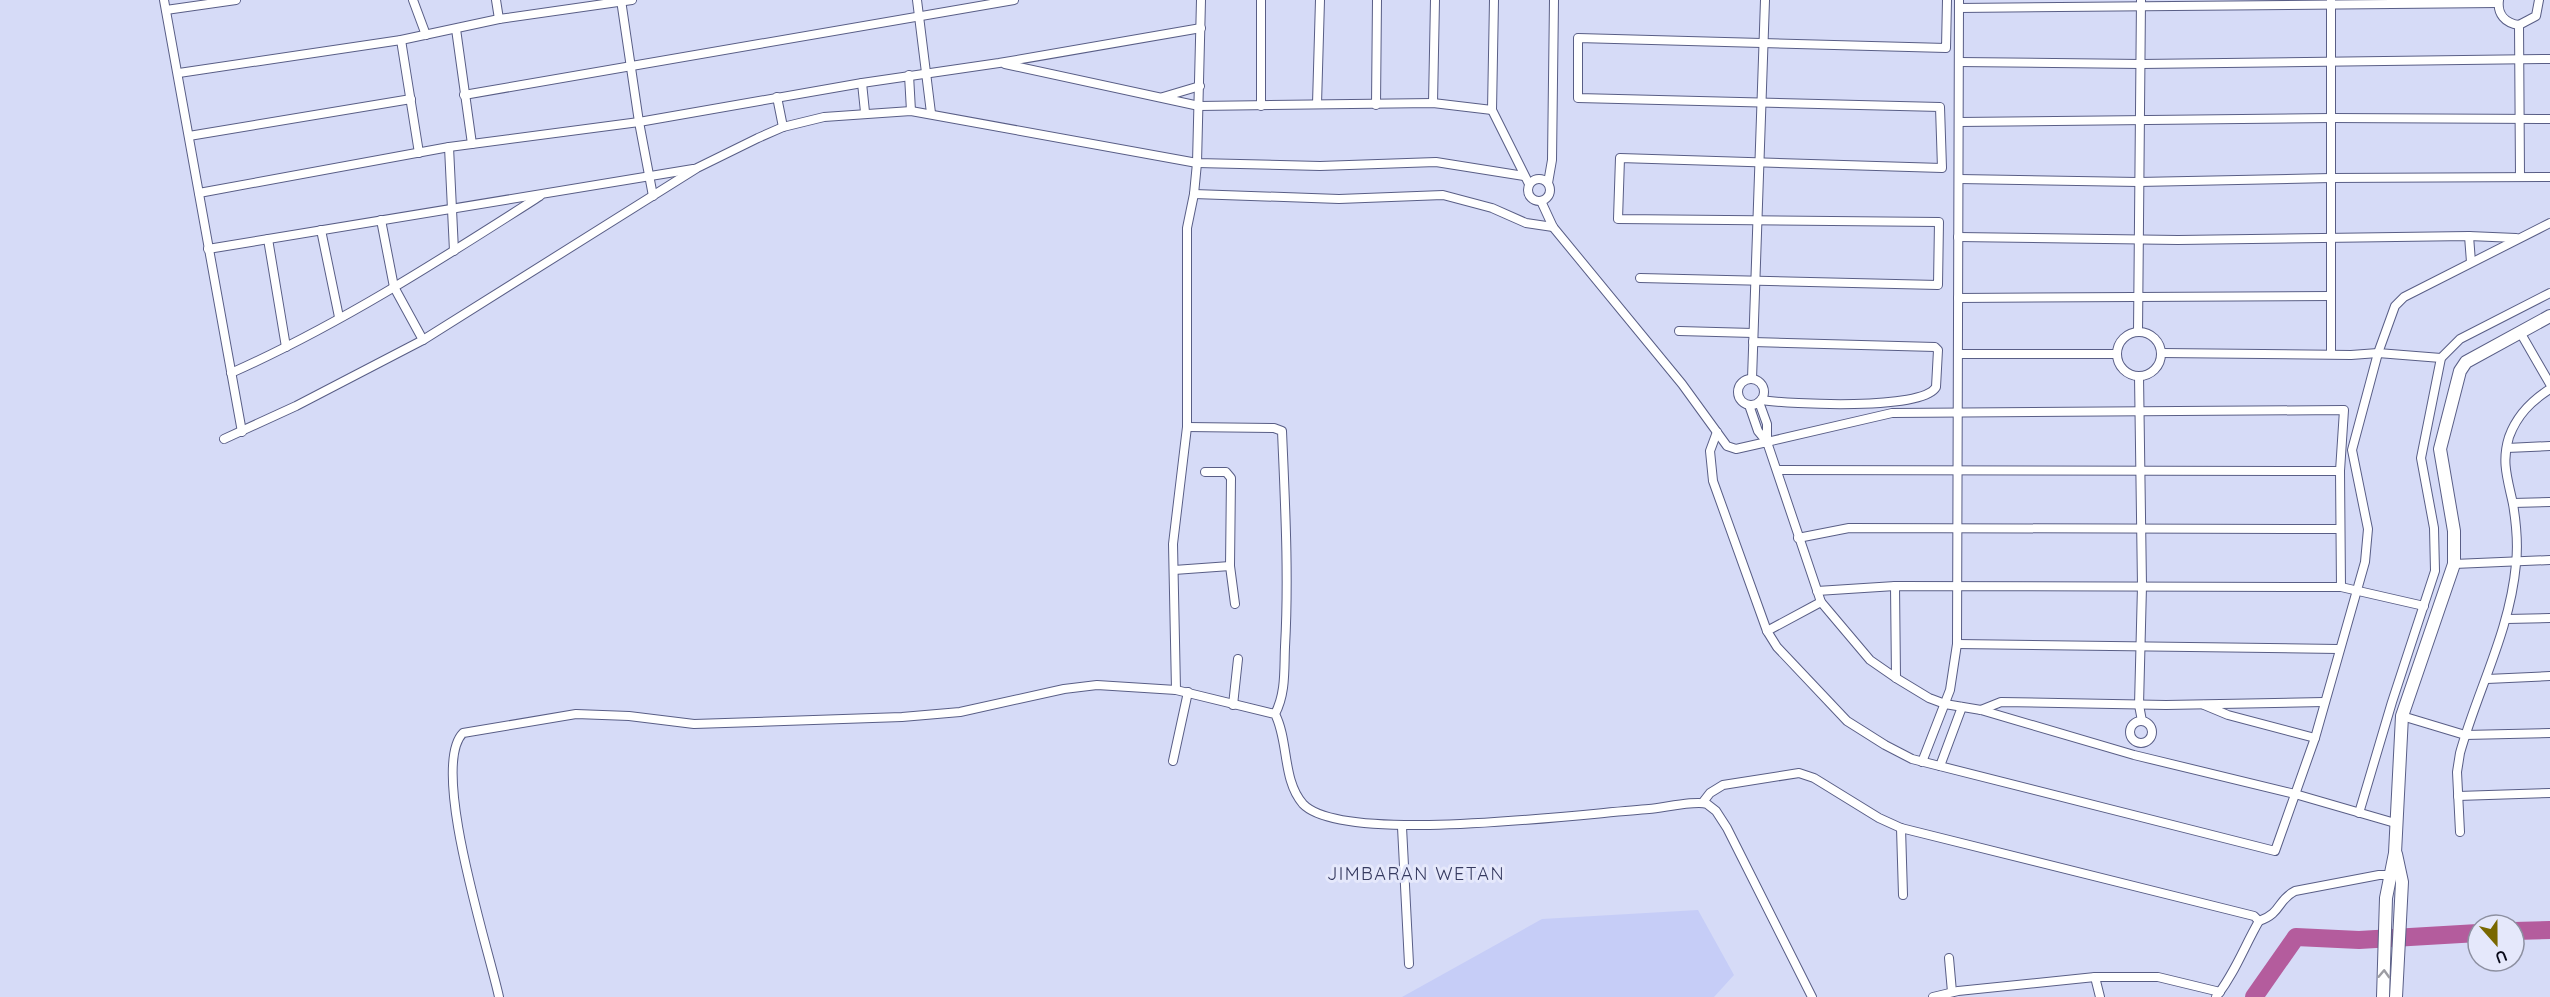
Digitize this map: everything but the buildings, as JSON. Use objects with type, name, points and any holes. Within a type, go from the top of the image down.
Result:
[{"type":"street","points":[[164,0],[242,432]]},
{"type":"street","points":[[166,10],[200,2],[236,0]]},
{"type":"street","points":[[413,0],[426,35]]},
{"type":"street","points":[[496,0],[499,19]]},
{"type":"street","points":[[179,74],[400,40],[499,19],[632,0]]},
{"type":"street","points":[[917,0],[928,73],[931,113]]},
{"type":"street","points":[[465,95],[1014,0]]},
{"type":"street","points":[[1176,690],[1173,544],[1187,427],[1187,217],[1193,197],[1197,163],[1201,0]]},
{"type":"street","points":[[1261,106],[1262,0]]},
{"type":"street","points":[[1317,104],[1320,0]]},
{"type":"street","points":[[1376,105],[1377,0]]},
{"type":"street","points":[[1433,103],[1435,0]]},
{"type":"street","points":[[1494,0],[1492,110],[1526,180],[1531,198],[1541,201],[1553,227],[1682,384],[1727,446],[1732,449],[1879,414],[2344,410],[2361,412]]},
{"type":"street","points":[[1541,201],[1549,194],[1548,183],[1552,160],[1554,0]]},
{"type":"street","points":[[1752,379],[1765,0]]},
{"type":"street","points":[[1640,279],[1938,285],[1939,222],[1618,219],[1620,158],[1942,168],[1940,107],[1578,98],[1578,38],[1946,48],[1947,0]]},
{"type":"street","points":[[621,1],[639,122],[653,196]]},
{"type":"street","points":[[1922,762],[1952,681],[1957,644],[1959,4],[2498,1],[2504,19],[2519,25],[2531,21],[2539,2],[2550,4]]},
{"type":"street","points":[[2331,3],[2331,354]]},
{"type":"street","points":[[2138,332],[2141,4]]},
{"type":"street","points":[[2519,25],[2520,177]]},
{"type":"street","points":[[199,193],[449,147],[639,122],[777,97],[999,63],[1201,28]]},
{"type":"street","points":[[456,29],[472,144]]},
{"type":"street","points":[[400,40],[419,153]]},
{"type":"street","points":[[1959,62],[2141,64],[2550,59]]},
{"type":"street","points":[[999,63],[1199,106],[1433,103],[1492,110]]},
{"type":"street","points":[[909,75],[911,111]]},
{"type":"street","points":[[862,83],[865,112]]},
{"type":"street","points":[[1161,97],[1200,86]]},
{"type":"street","points":[[777,97],[783,127]]},
{"type":"street","points":[[189,136],[411,99]]},
{"type":"street","points":[[224,439],[423,340],[697,168],[783,127],[824,117],[865,112],[911,111],[1197,163],[1328,166],[1436,162],[1526,180],[1538,178],[1548,183]]},
{"type":"street","points":[[1959,122],[2332,118],[2550,119]]},
{"type":"street","points":[[449,147],[454,251]]},
{"type":"street","points":[[208,249],[697,168]]},
{"type":"street","points":[[1959,179],[2138,182],[2550,177]]},
{"type":"street","points":[[231,373],[286,347],[394,287],[544,193]]},
{"type":"street","points":[[1193,197],[1340,199],[1443,195],[1492,208],[1526,223],[1553,227]]},
{"type":"street","points":[[381,220],[394,287],[423,340]]},
{"type":"street","points":[[1717,432],[1710,451],[1713,481],[1767,631],[1785,655],[1847,721],[1885,745],[1922,762],[2270,852],[2278,848],[2315,738],[2338,649],[2365,562],[2368,536],[2352,459],[2361,412],[2378,353],[2399,301],[2517,238],[2550,223]]},
{"type":"street","points":[[321,230],[339,317]]},
{"type":"street","points":[[1958,237],[2138,240],[2332,236],[2517,238]]},
{"type":"street","points":[[2469,236],[2471,262]]},
{"type":"street","points":[[268,239],[286,347]]},
{"type":"street","points":[[2362,814],[2435,571],[2436,546],[2421,447],[2441,358],[2460,339],[2550,293]]},
{"type":"street","points":[[1958,298],[2331,296]]},
{"type":"street","points":[[2396,997],[2402,921],[2396,875],[2395,823],[2402,716],[2454,564],[2454,531],[2440,449],[2458,377],[2466,362],[2550,316]]},
{"type":"street","points":[[1679,331],[1935,347],[1938,350],[1936,387],[1929,393],[1882,404],[1791,404],[1760,401],[1749,405]]},
{"type":"street","points":[[2138,332],[2145,332],[2157,340],[2162,353],[2158,367],[2152,372],[2139,376],[2123,369],[2117,354],[2123,339],[2138,332]]},
{"type":"street","points":[[2520,332],[2550,384]]},
{"type":"street","points":[[2162,353],[2378,353],[2441,358]]},
{"type":"street","points":[[1958,354],[2117,354]]},
{"type":"street","points":[[2139,376],[2142,586],[2139,705],[2142,721]]},
{"type":"street","points":[[1752,379],[1764,388],[1760,401],[1767,424],[1767,442]]},
{"type":"street","points":[[1752,379],[1742,384],[1738,392],[1741,400],[1749,405],[1758,431],[1767,442],[1821,602],[1870,660],[1896,678],[1929,698],[1945,704],[1981,710],[2134,754],[2295,794],[2395,823]]},
{"type":"street","points":[[2460,832],[2457,772],[2465,735],[2507,619],[2516,561],[2513,503],[2505,474],[2507,448],[2513,428],[2523,411],[2550,389]]},
{"type":"street","points":[[2340,586],[2340,471],[2344,410]]},
{"type":"street","points":[[1187,427],[1281,428],[1282,431],[1287,621],[1283,693],[1275,714],[1293,788],[1305,805],[1324,816],[1347,822],[1402,827],[1671,807],[1703,802],[1712,806],[1727,828],[1812,997]]},
{"type":"street","points":[[2507,448],[2550,446]]},
{"type":"street","points":[[1778,470],[2340,471]]},
{"type":"street","points":[[1205,472],[1226,472],[1231,478],[1230,566],[1235,604]]},
{"type":"street","points":[[2513,503],[2550,502]]},
{"type":"street","points":[[1798,538],[1842,529],[2340,529]]},
{"type":"street","points":[[2454,564],[2550,560]]},
{"type":"street","points":[[1174,570],[1230,566]]},
{"type":"street","points":[[1817,591],[1895,586],[2340,586],[2424,606]]},
{"type":"street","points":[[1895,586],[1896,678]]},
{"type":"street","points":[[1767,631],[1821,602]]},
{"type":"street","points":[[2507,619],[2550,618]]},
{"type":"street","points":[[1957,644],[2338,649]]},
{"type":"street","points":[[1233,705],[1238,659]]},
{"type":"street","points":[[2487,679],[2550,676]]},
{"type":"street","points":[[499,997],[458,824],[454,749],[463,733],[576,714],[630,716],[675,724],[818,722],[960,712],[1064,689],[1097,686],[1176,690],[1275,714]]},
{"type":"street","points":[[1173,761],[1188,692]]},
{"type":"street","points":[[1981,710],[2001,702],[2204,705],[2324,702]]},
{"type":"street","points":[[2204,705],[2228,715],[2315,738]]},
{"type":"street","points":[[1940,766],[1962,706]]},
{"type":"street","points":[[2402,716],[2465,735],[2550,733]]},
{"type":"street","points":[[2142,721],[2149,725],[2151,733],[2147,740],[2139,742],[2132,738],[2130,730],[2134,723],[2142,721]]},
{"type":"street","points":[[2134,754],[2139,742]]},
{"type":"street","points":[[1703,802],[1710,793],[1723,785],[1799,773],[1814,778],[1879,818],[1901,828],[2264,919]]},
{"type":"street","points":[[2458,796],[2550,793]]},
{"type":"street","points":[[1402,827],[1409,964]]},
{"type":"street","points":[[1901,828],[1903,894]]},
{"type":"street","points":[[1933,997],[1952,992],[2095,977],[2158,977],[2218,994],[2236,970],[2245,945],[2264,919],[2278,911],[2285,897],[2295,891],[2396,875]]},
{"type":"street","points":[[2383,997],[2385,920],[2396,875]]},
{"type":"street","points":[[1949,958],[1952,992]]},
{"type":"street","points":[[2095,977],[2100,997]]},
{"type":"shaded area","points":[[1698,910],[1734,975],[1714,997],[1402,997],[1542,919]]},
{"type":"waterway","points":[[2526,931],[2550,930]]},
{"type":"waterway","points":[[2254,997],[2296,937],[2359,940],[2466,934]]},
{"type":"district","name":"JIMBARAN WETAN","points":[[1416,874]]}]
